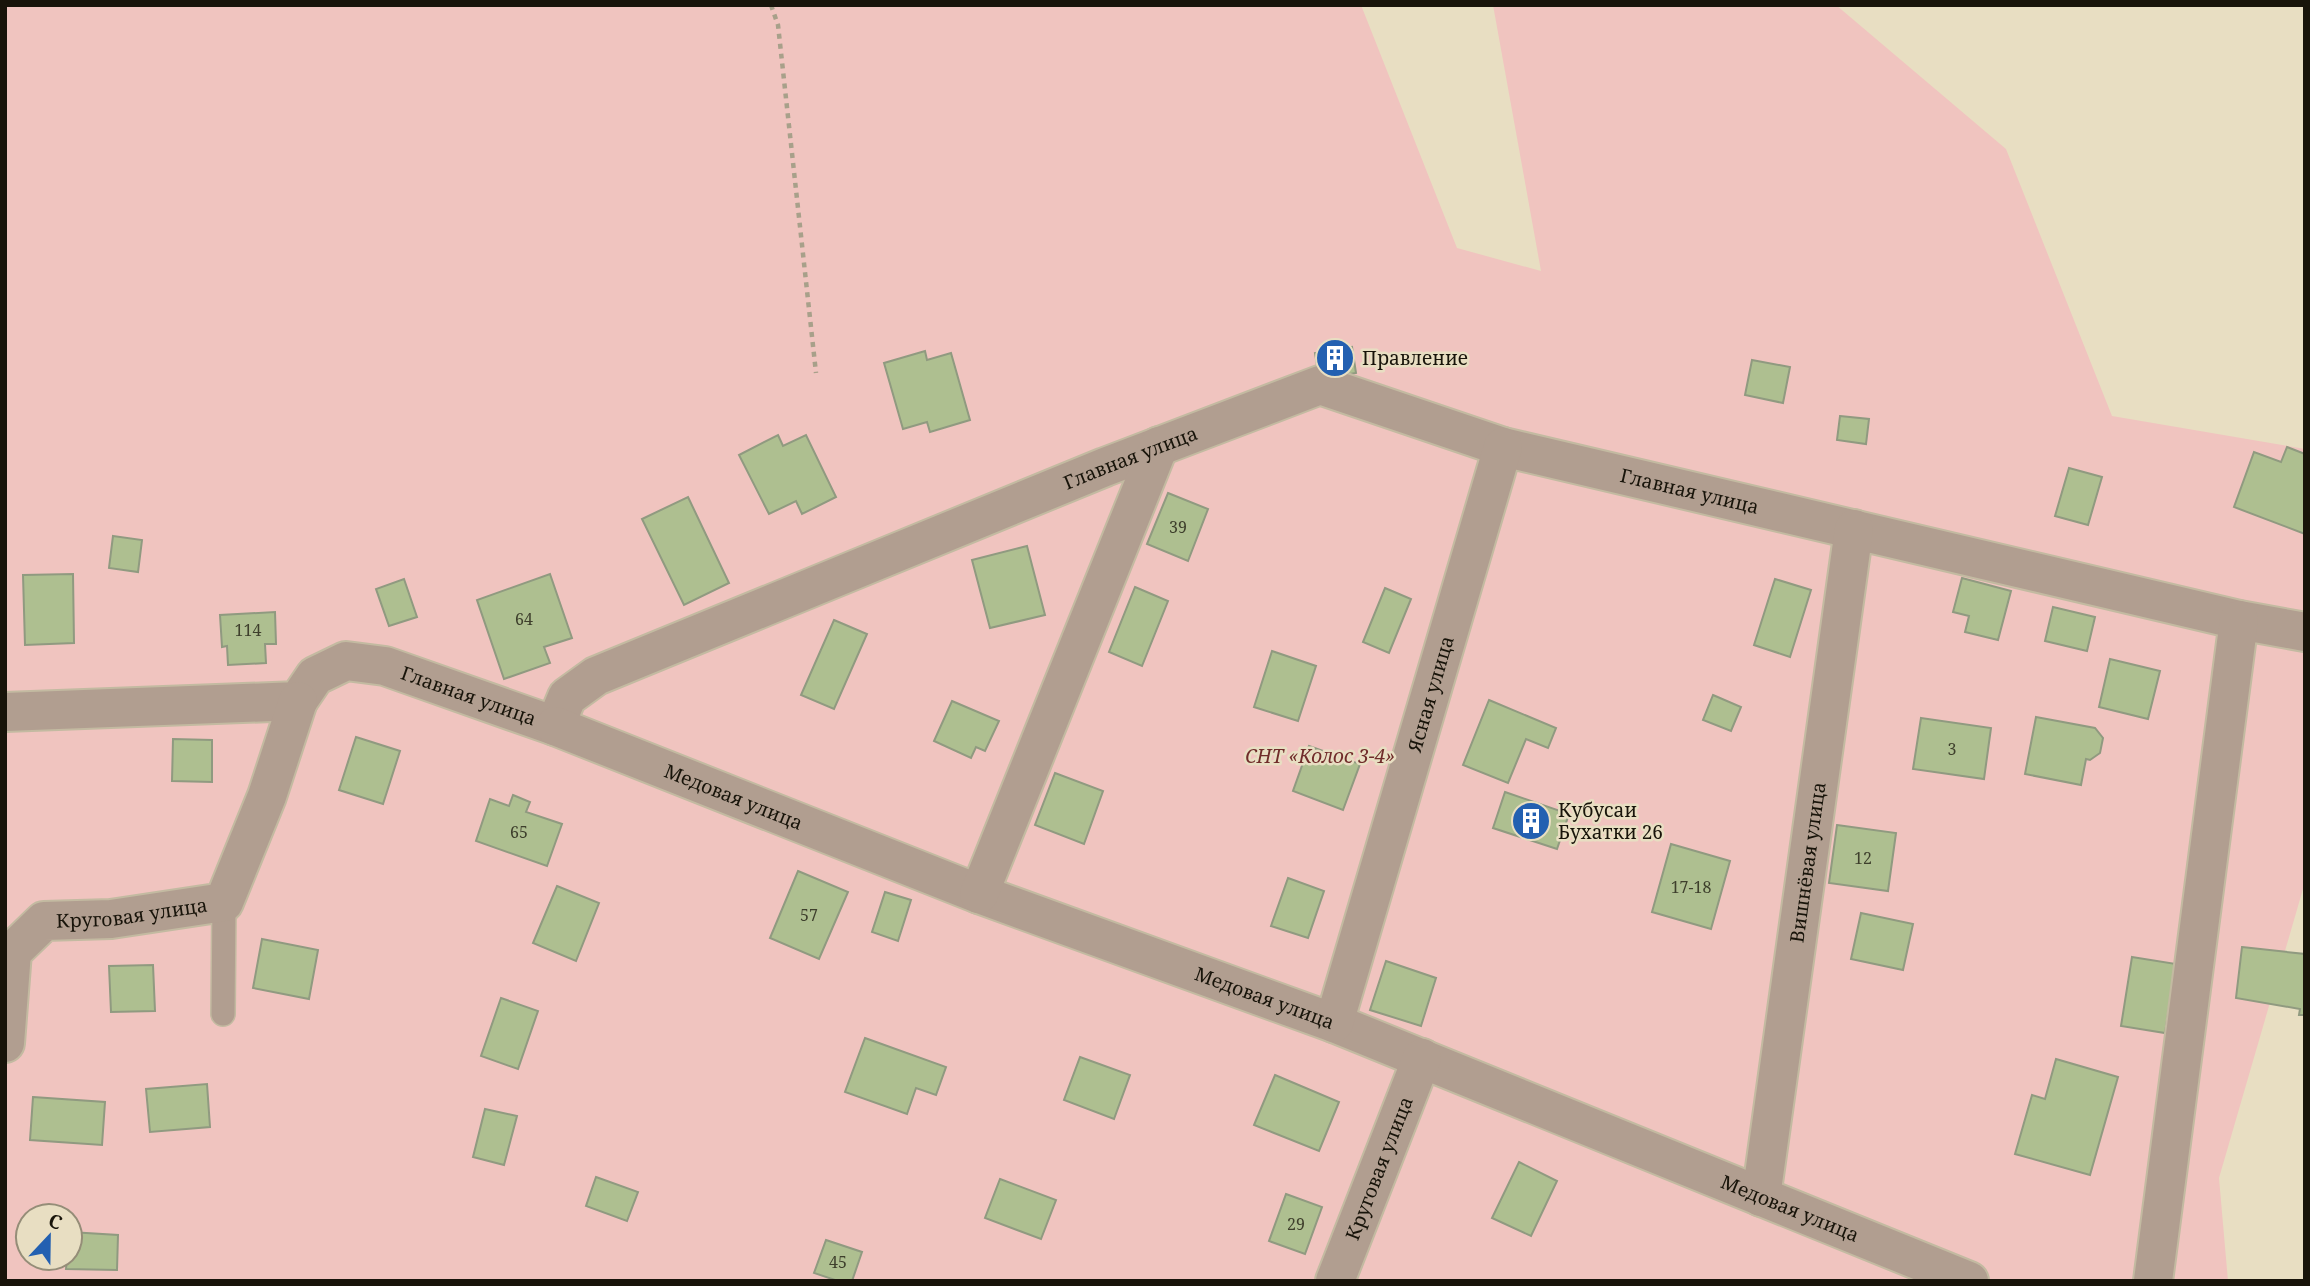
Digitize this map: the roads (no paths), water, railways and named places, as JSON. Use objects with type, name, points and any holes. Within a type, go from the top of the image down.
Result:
[{"type":"street","name":"Главная улица","points":[[298,701],[315,676],[346,662],[385,666],[555,726],[567,697],[596,676],[1159,446],[1320,385],[1503,447],[2239,620],[2305,632]]},
{"type":"street","points":[[979,894],[1159,446]]},
{"type":"street","name":"Ясная улица","points":[[1334,1023],[1503,447]]},
{"type":"street","name":"Вишнёвая улица","points":[[1761,1197],[1854,529]]},
{"type":"street","points":[[2153,1281],[2239,620]]},
{"type":"street","points":[[5,712],[298,701]]},
{"type":"street","name":"Круговая улица","points":[[5,1043],[12,952],[44,920],[111,919],[223,902],[267,796],[298,701]]},
{"type":"street","name":"Медовая улица","points":[[555,726],[979,894],[1334,1023],[1969,1281]]},
{"type":"street","name":"Круговая улица","points":[[1335,1281],[1422,1058]]},
{"type":"lane","points":[[223,902],[223,1014]]},
{"type":"place","name":"Правление","points":[[1335,358]]},
{"type":"place","name":"Кубусаи Бухатки 26","points":[[1531,821]]},
{"type":"park label","name":"СНТ «Колос 3-4»","points":[[1320,756]]}]
